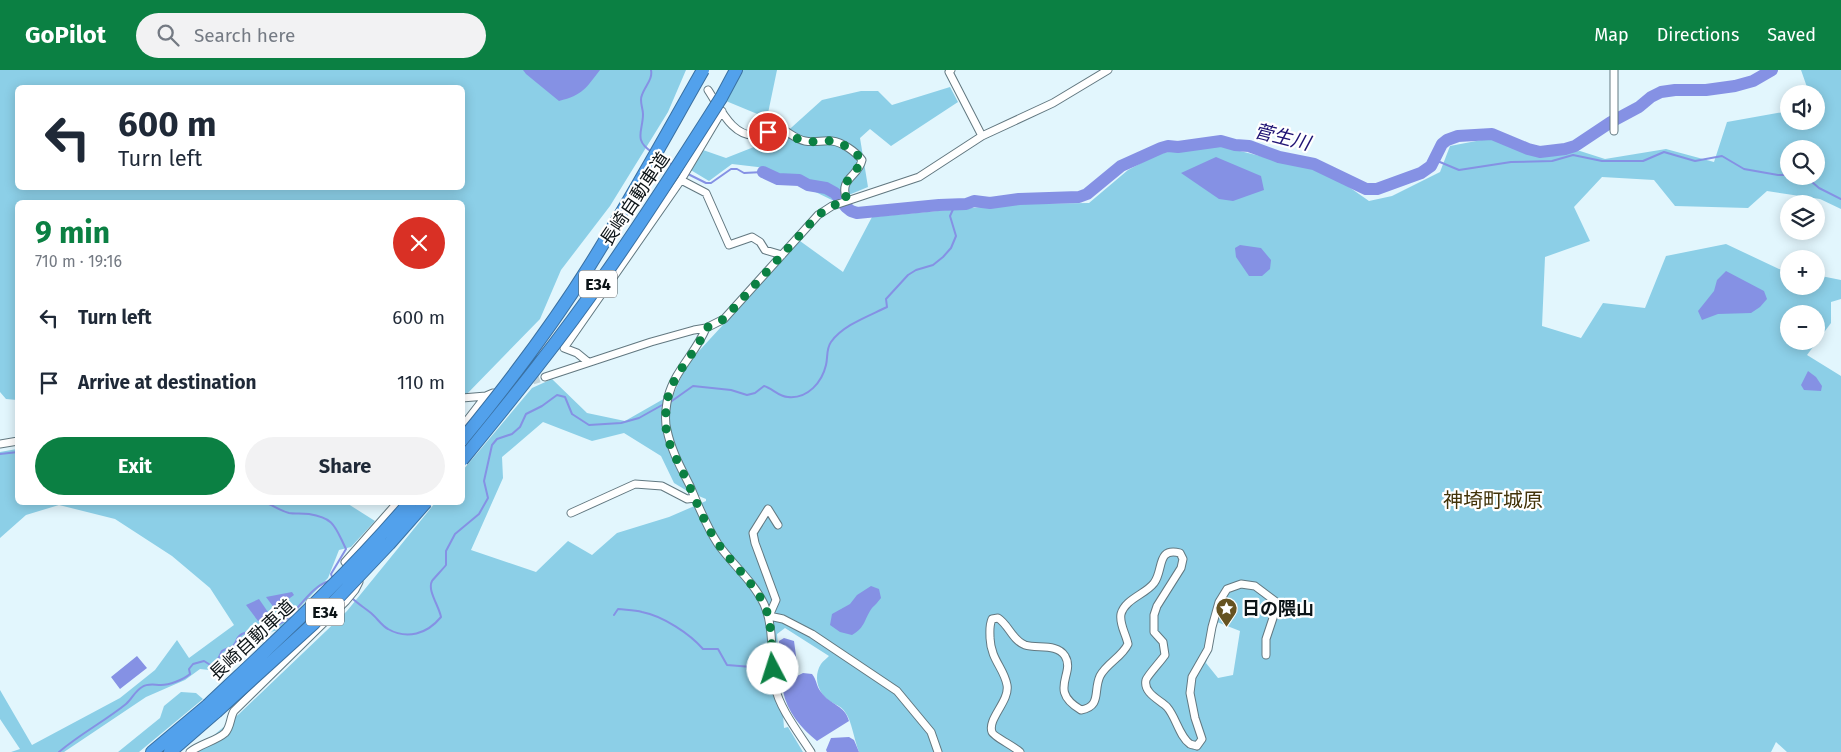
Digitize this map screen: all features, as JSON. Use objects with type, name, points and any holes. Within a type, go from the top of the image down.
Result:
[{"type":"highway","name":"長崎自動車道","points":[[465,436],[544,334],[590,265],[647,170],[703,70]]},
{"type":"highway","name":"長崎自動車道","points":[[465,456],[560,337],[604,276],[722,105],[736,70]]},
{"type":"highway","name":"長崎自動車道","points":[[170,752],[380,537],[407,505]]},
{"type":"highway","name":"長崎自動車道","points":[[152,752],[212,708],[314,623],[423,505]]},
{"type":"street","points":[[951,70],[949,72],[982,136]]},
{"type":"street","points":[[545,377],[588,362],[706,328],[724,319],[818,215],[832,206],[847,200],[919,177],[982,136],[1053,103],[1108,70]]},
{"type":"street","points":[[1614,70],[1614,131]]},
{"type":"street","points":[[708,90],[722,105],[731,125],[740,132],[758,135],[780,128],[803,141],[833,141],[858,155],[862,160],[861,164],[845,184],[844,191],[847,200]]},
{"type":"street","points":[[588,362],[577,353],[564,348],[681,180],[722,105]]},
{"type":"street","points":[[681,180],[706,193],[729,245],[752,237],[760,242],[765,250],[782,255]]},
{"type":"street","points":[[706,328],[700,343],[683,364],[673,382],[666,408],[666,428],[671,445],[717,542],[755,590],[769,616],[775,687],[780,702],[811,752]]},
{"type":"street","points":[[465,398],[489,394],[465,422]]},
{"type":"street","points":[[0,444],[15,442]]},
{"type":"street","points":[[570,513],[635,484],[662,486],[687,499],[695,498]]},
{"type":"street","points":[[190,752],[225,733],[229,728],[234,710],[356,590],[359,582],[345,562],[395,505]]},
{"type":"street","points":[[769,616],[776,600],[753,533],[768,509],[778,524]]},
{"type":"street","points":[[1020,752],[1011,744],[994,736],[991,732],[992,725],[1007,695],[1008,687],[991,648],[989,625],[992,619],[998,618],[1003,621],[1019,642],[1028,646],[1060,650],[1068,663],[1063,688],[1065,694],[1072,705],[1081,710],[1089,709],[1094,703],[1100,675],[1114,659],[1124,653],[1128,644],[1121,621],[1125,606],[1154,584],[1159,575],[1162,559],[1166,553],[1173,551],[1180,553],[1183,560],[1182,568],[1157,606],[1154,615],[1154,632],[1163,642],[1165,655],[1149,674],[1146,680],[1146,687],[1151,694],[1168,708],[1191,745],[1197,746],[1202,739],[1190,693],[1192,678],[1208,649],[1219,602],[1227,589],[1241,584],[1256,586],[1275,601],[1276,609],[1266,639],[1266,655]]},
{"type":"street","points":[[769,616],[783,619],[812,634],[897,691],[931,732],[938,752]]},
{"type":"shaded area","points":[[0,70],[686,70],[668,112],[610,206],[561,270],[540,319],[465,396],[465,200],[15,200],[15,400],[6,399],[0,392]]},
{"type":"shaded area","points":[[742,70],[777,70],[767,118],[726,101]]},
{"type":"shaded area","points":[[1801,70],[1841,70],[1841,209],[1825,201],[1825,195],[1794,195],[1767,191],[1748,208],[1675,206],[1654,180],[1602,177],[1574,207],[1590,241],[1545,257],[1542,326],[1581,338],[1603,303],[1645,308],[1666,256],[1726,244],[1780,269],[1780,295],[1825,295],[1825,277],[1841,280],[1841,299],[1831,302],[1831,323],[1825,331],[1825,305],[1780,305],[1780,350],[1811,350],[1807,355],[1841,376],[1841,752],[1787,752],[1776,742],[1771,752],[859,752],[851,725],[844,710],[828,700],[818,686],[818,669],[829,656],[785,628],[777,634],[784,728],[788,727],[803,752],[194,752],[239,714],[347,611],[433,505],[465,505],[465,468],[532,388],[552,379],[587,413],[625,421],[674,393],[687,364],[800,241],[843,272],[872,217],[1014,204],[1089,203],[1128,170],[1160,153],[1220,146],[1329,173],[1369,201],[1392,196],[1440,172],[1450,146],[1492,138],[1533,156],[1580,151],[1605,159],[1666,149],[1714,162],[1727,122],[1780,113],[1780,130],[1825,130],[1825,85],[1806,85]],"holes":[[[543,422],[592,441],[624,433],[661,456],[674,483],[706,499],[706,501],[669,517],[617,533],[592,555],[568,541],[536,572],[471,550],[503,478],[502,457]],[[1217,622],[1240,631],[1233,675],[1218,678],[1206,663]]]},
{"type":"shaded area","points":[[950,87],[958,102],[891,146],[870,129],[860,138],[868,187],[834,201],[766,168],[732,164],[709,181],[689,169],[703,150],[726,158],[782,136],[822,100],[861,91],[878,91],[892,105]]},
{"type":"shaded area","points":[[15,449],[15,505],[59,505],[26,515],[0,538],[0,452]]},
{"type":"shaded area","points":[[59,505],[350,505],[375,521],[351,547],[339,550],[328,578],[278,630],[248,638],[209,670],[200,669],[185,680],[146,697],[64,752],[11,752],[20,749],[0,719],[0,690],[32,745],[120,698],[155,670],[177,640],[189,658],[234,625],[210,588],[172,556],[115,519]]},
{"type":"shaded area","points":[[181,692],[196,693],[203,699],[139,752],[118,752],[160,718],[164,706]]},
{"type":"water","points":[[523,70],[600,70],[583,90],[574,96],[559,101]]},
{"type":"water","points":[[1216,157],[1261,176],[1264,190],[1233,201],[1219,199],[1181,173]]},
{"type":"water","points":[[1240,245],[1261,248],[1271,260],[1270,269],[1262,276],[1249,276],[1236,257],[1235,248]]},
{"type":"water","points":[[1726,271],[1764,291],[1767,299],[1751,313],[1718,314],[1702,320],[1698,311],[1714,291],[1717,280]]},
{"type":"water","points":[[1808,371],[1816,377],[1822,386],[1821,391],[1804,390],[1801,385]]},
{"type":"water","points":[[871,586],[879,589],[881,598],[869,612],[857,632],[852,635],[840,632],[830,625],[832,614],[850,604],[857,595]]},
{"type":"water","points":[[292,592],[294,595],[275,609],[266,597]]},
{"type":"water","points":[[259,599],[270,615],[258,621],[246,605]]},
{"type":"water","points":[[784,638],[794,641],[797,663],[793,671],[797,676],[803,673],[812,674],[821,692],[841,708],[849,721],[817,741],[791,713],[785,699],[783,691],[791,682],[788,676],[781,678],[779,641]]},
{"type":"water","points":[[137,656],[147,668],[120,689],[111,677]]},
{"type":"water","points":[[849,737],[854,740],[859,752],[827,752],[826,750],[831,738]]},
{"type":"waterway","points":[[651,70],[650,79],[641,97],[643,114],[640,135],[646,148],[652,152]]},
{"type":"waterway","name":"菅生川","points":[[763,172],[778,179],[799,180],[808,185],[826,188],[835,193],[846,207],[857,213],[966,204],[974,201],[990,203],[1019,199],[1079,197],[1087,194],[1121,166],[1161,148],[1221,141],[1249,146],[1279,157],[1314,164],[1366,189],[1377,189],[1421,173],[1431,166],[1442,144],[1458,136],[1492,134],[1540,152],[1565,149],[1575,146],[1661,92],[1706,90],[1735,86],[1753,81],[1772,70]]},
{"type":"waterway","points":[[1435,160],[1459,170],[1511,162],[1552,161],[1573,155],[1602,161],[1643,161],[1664,152],[1695,161],[1722,156],[1744,169],[1780,175]]},
{"type":"waterway","points":[[660,157],[673,165]]},
{"type":"waterway","points":[[688,174],[706,183],[711,183],[731,169],[737,169],[744,173],[763,172]]},
{"type":"waterway","points":[[1816,185],[1841,199]]},
{"type":"waterway","points":[[669,403],[693,386],[731,390],[747,395],[755,393],[764,386],[785,397],[795,397],[808,392],[821,377],[826,365],[828,347],[836,336],[857,322],[887,307],[886,299],[908,275],[916,270],[933,265],[951,248],[956,236],[950,216],[955,205]]},
{"type":"waterway","points":[[352,598],[386,628],[395,632],[409,635],[429,628],[441,617],[432,593],[432,581],[446,565],[446,551],[455,534],[479,514],[488,498],[484,481],[492,445],[497,439],[512,434],[520,427],[526,414],[542,406],[557,395],[565,397],[572,414],[589,425],[621,423],[639,418],[664,404]]},
{"type":"waterway","points":[[0,454],[15,452]]},
{"type":"waterway","points":[[270,505],[289,513],[318,516],[333,525],[346,549],[331,574],[333,579]]},
{"type":"waterway","points":[[59,752],[126,704],[142,687],[168,684],[180,680],[190,674],[189,669],[193,664],[204,661],[212,666],[216,663],[222,651],[233,646],[240,635],[273,627],[283,622],[310,593],[329,581]]},
{"type":"waterway","points":[[614,615],[618,609],[659,617],[676,626],[703,649],[718,649],[727,665],[764,668]]},
{"type":"tunnel","points":[[503,391],[545,377]]},
{"type":"place","name":"日の隈山","points":[[1226,628]]},
{"type":"district","name":"神埼町城原","points":[[1493,500]]},
{"type":"route","points":[[768,132],[780,128],[803,141],[833,141],[845,146],[858,155],[862,160],[861,164],[845,184],[844,191],[847,200],[824,210],[818,215],[724,319],[706,328],[700,343],[683,364],[673,382],[666,408],[666,428],[671,445],[710,530],[725,554],[755,590],[769,616],[773,669]]}]
